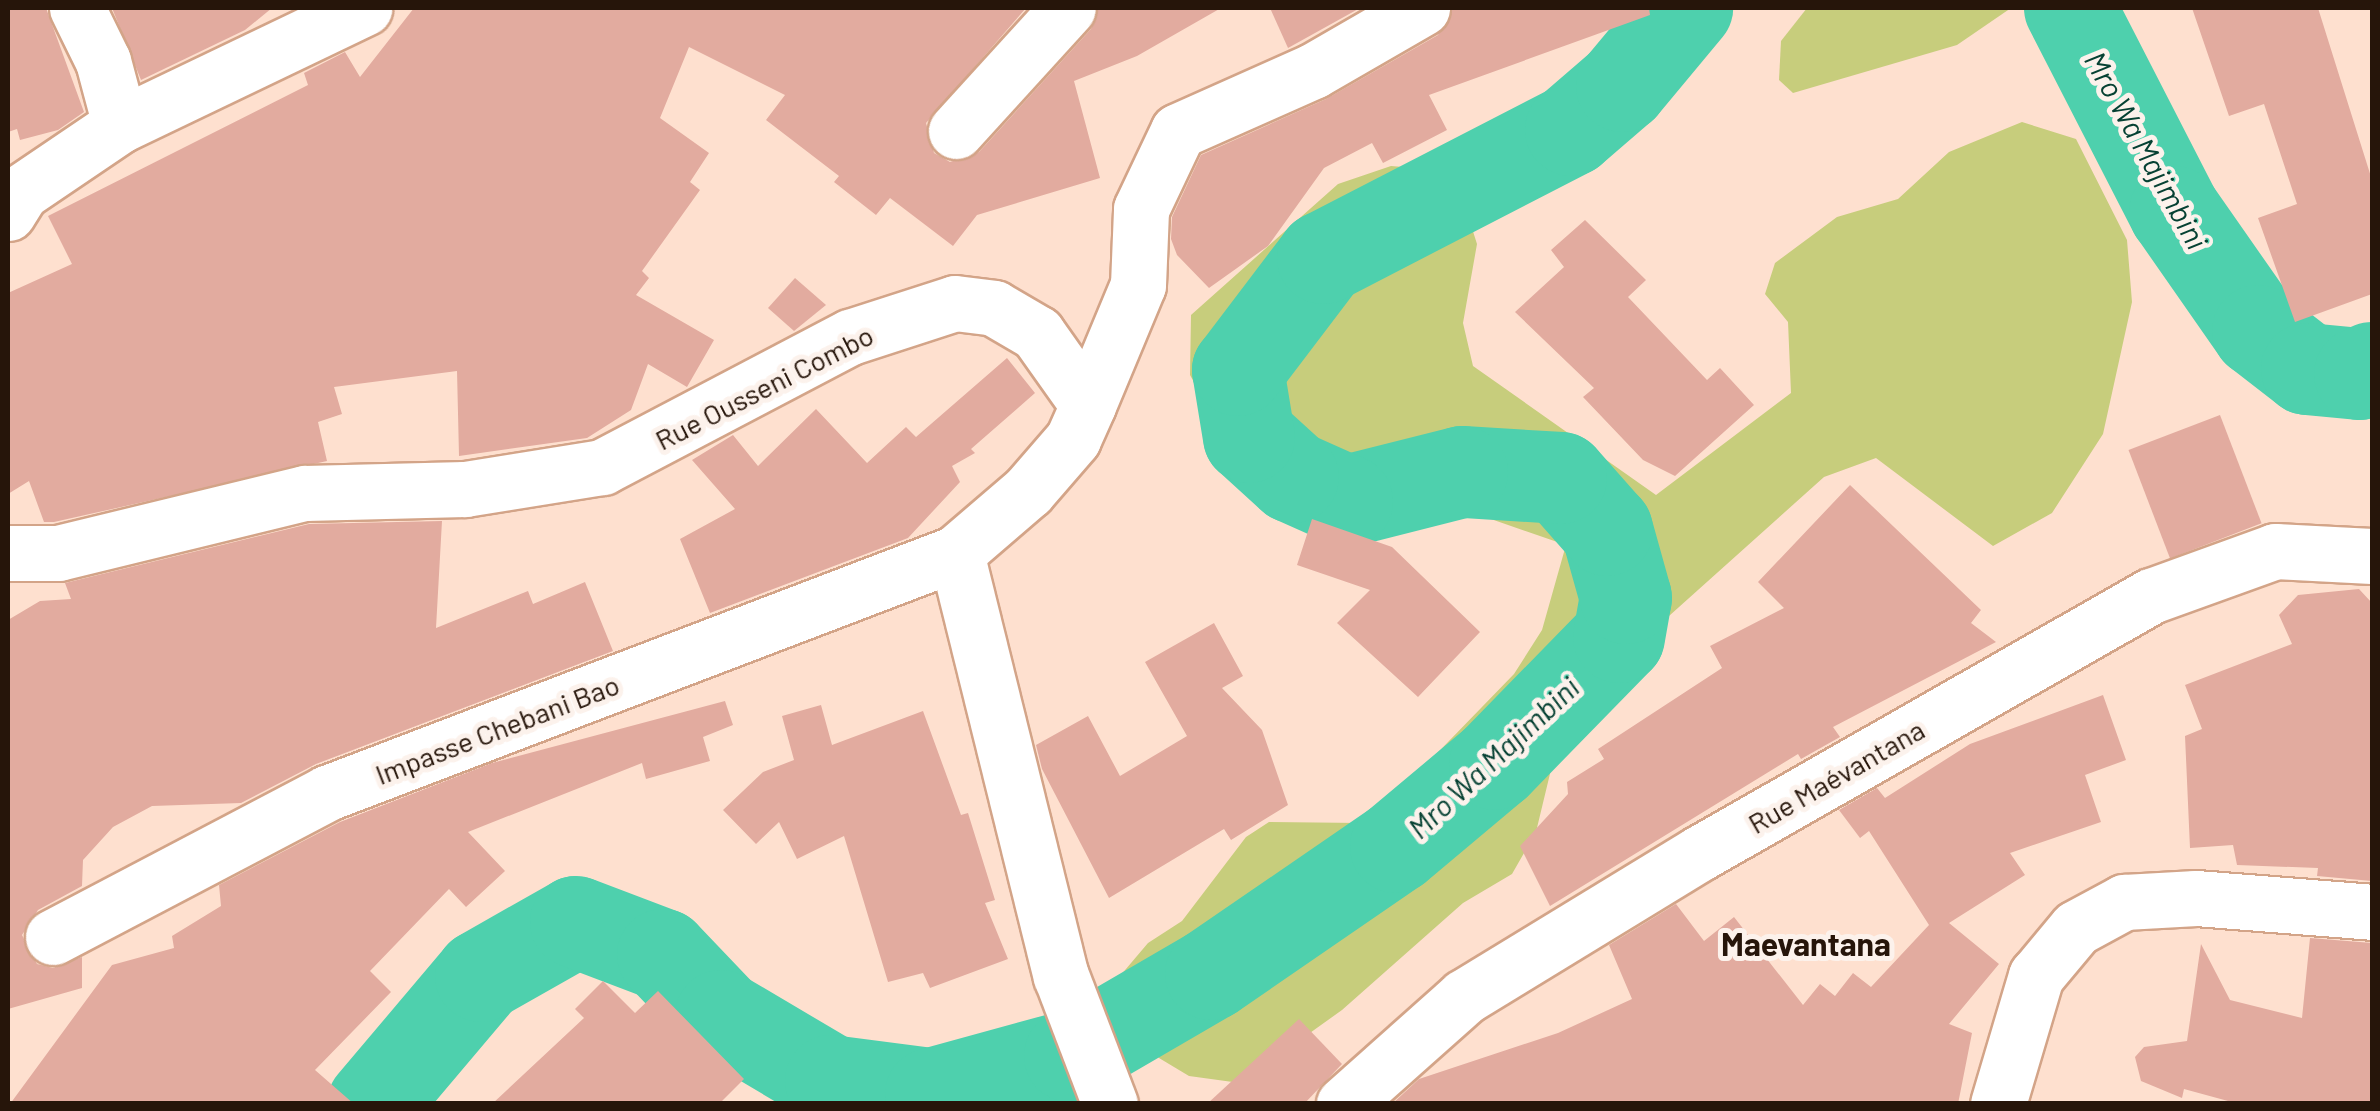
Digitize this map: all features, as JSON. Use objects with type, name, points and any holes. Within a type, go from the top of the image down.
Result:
[{"type":"street","points":[[77,8],[103,62],[120,126]]},
{"type":"street","points":[[12,199],[120,126],[364,8]]},
{"type":"street","points":[[956,130],[1068,8]]},
{"type":"street","points":[[1104,1092],[1061,976],[956,553],[1028,491],[1074,439],[1138,285],[1141,208],[1178,131],[1313,71],[1422,8]]},
{"type":"street","name":"Rue Ousseni Combo","points":[[8,552],[58,553],[305,492],[465,489],[602,467],[850,337],[955,303],[994,308],[1037,333],[1088,405]]},
{"type":"street","name":"Rue Maévantana","points":[[1344,1104],[1464,997],[1700,853],[2151,596],[2274,551],[2372,556]]},
{"type":"street","name":"Impasse Chebani Bao","points":[[53,937],[326,793],[956,553]]},
{"type":"street","points":[[1998,1104],[2036,976],[2076,928],[2124,902],[2196,898],[2372,912]]},
{"type":"green space","points":[[1807,8],[2011,8],[1957,45],[1793,93],[1779,80],[1781,41]]},
{"type":"green space","points":[[2022,122],[2076,139],[2127,240],[2132,302],[2103,434],[2052,513],[1993,546],[1876,458],[1824,477],[1592,685],[1561,728],[1536,832],[1512,874],[1463,903],[1342,1010],[1240,1083],[1189,1076],[1159,1058],[1126,1022],[1120,976],[1148,943],[1182,921],[1246,837],[1269,822],[1362,823],[1416,775],[1514,674],[1542,630],[1566,545],[1344,468],[1223,435],[1190,375],[1191,315],[1338,184],[1391,166],[1440,170],[1463,200],[1477,244],[1463,323],[1473,366],[1656,495],[1791,393],[1788,322],[1765,294],[1775,263],[1837,217],[1898,199],[1949,152]]},
{"type":"building","points":[[8,8],[46,8],[84,112],[58,130],[20,140],[17,129],[8,132]]},
{"type":"building","points":[[112,8],[272,8],[245,30],[141,80]]},
{"type":"building","points":[[414,8],[1026,8],[926,123],[934,153],[950,162],[979,152],[1091,29],[1098,8],[1221,8],[1137,56],[1074,81],[1100,178],[977,215],[953,246],[890,198],[876,215],[834,182],[839,176],[766,120],[785,95],[689,47],[660,118],[709,153],[690,182],[700,190],[642,271],[649,278],[636,295],[714,340],[687,387],[648,364],[631,410],[587,438],[459,456],[457,371],[334,387],[342,414],[318,422],[327,461],[44,522],[29,481],[8,494],[8,293],[72,264],[48,216],[308,85],[304,73],[345,52],[360,77]]},
{"type":"building","points":[[1270,8],[1360,8],[1288,48]]},
{"type":"building","points":[[1453,8],[1649,8],[1650,15],[1429,95],[1447,130],[1383,163],[1372,143],[1324,168],[1268,246],[1209,288],[1177,255],[1171,239],[1172,217],[1201,155],[1326,99],[1438,35]]},
{"type":"building","points":[[2192,8],[2318,8],[2372,180],[2372,294],[2295,322],[2258,218],[2297,204],[2264,104],[2229,116]]},
{"type":"building","points":[[1585,220],[1646,280],[1628,297],[1707,380],[1720,368],[1754,405],[1675,476],[1643,460],[1583,397],[1594,388],[1515,312],[1564,267],[1551,250]]},
{"type":"building","points":[[795,278],[826,305],[794,331],[768,308]]},
{"type":"building","points":[[1007,358],[1035,393],[971,449],[975,453],[952,466],[960,482],[908,538],[710,613],[680,539],[735,509],[692,460],[733,435],[758,466],[816,409],[867,463],[906,427],[916,437]]},
{"type":"building","points":[[2220,415],[2262,523],[2170,558],[2129,450]]},
{"type":"building","points":[[1850,485],[1981,610],[1971,623],[1996,642],[1833,727],[1840,737],[1801,759],[1798,754],[1550,906],[1520,846],[1568,794],[1567,782],[1604,759],[1598,749],[1722,668],[1710,646],[1784,608],[1758,582]]},
{"type":"building","points":[[1312,519],[1392,547],[1480,632],[1418,697],[1337,623],[1370,590],[1297,565]]},
{"type":"building","points":[[442,521],[436,628],[528,591],[533,604],[585,582],[613,651],[316,764],[241,803],[152,806],[113,827],[83,860],[82,886],[38,910],[22,935],[37,964],[53,968],[82,957],[82,988],[8,1009],[8,620],[40,601],[71,599],[65,583],[309,524]]},
{"type":"building","points":[[2359,589],[2372,603],[2372,881],[2317,876],[2318,868],[2237,865],[2233,845],[2190,848],[2185,736],[2202,729],[2185,685],[2292,644],[2279,615],[2298,595]]},
{"type":"building","points":[[1214,623],[1243,676],[1222,688],[1262,730],[1288,805],[1231,840],[1224,829],[1109,898],[1042,769],[1036,745],[1088,716],[1120,776],[1187,736],[1145,662]]},
{"type":"building","points":[[2103,695],[2126,760],[2085,775],[2101,822],[2010,853],[2025,875],[1949,923],[1999,964],[1949,1024],[1972,1033],[1958,1104],[1392,1104],[1419,1079],[1558,1033],[1632,999],[1609,945],[1676,904],[1704,941],[1734,917],[1803,1005],[1820,984],[1835,996],[1853,973],[1871,987],[1929,925],[1869,831],[1860,838],[1839,810],[1877,788],[1885,798],[1970,744]]},
{"type":"building","points":[[725,701],[733,725],[703,737],[710,761],[646,779],[642,763],[468,832],[505,871],[466,907],[449,889],[370,971],[391,992],[315,1070],[354,1104],[10,1104],[112,965],[174,948],[172,936],[221,906],[219,885],[340,822],[492,763]]},
{"type":"building","points":[[821,705],[832,745],[923,711],[961,815],[968,813],[995,900],[985,903],[1008,959],[930,988],[923,973],[888,982],[844,836],[797,859],[779,822],[756,844],[723,810],[763,772],[794,760],[782,716]]},
{"type":"building","points":[[2310,938],[2372,943],[2372,1104],[2239,1104],[2184,1089],[2182,1098],[2141,1081],[2135,1057],[2144,1047],[2187,1041],[2201,944],[2230,1000],[2302,1018]]},
{"type":"building","points":[[603,981],[635,1013],[658,991],[744,1079],[719,1104],[492,1104],[584,1018],[575,1009]]},
{"type":"building","points":[[1299,1019],[1342,1064],[1304,1104],[1207,1104]]},
{"type":"waterway","name":"Mro Wa Majimbini","points":[[373,1104],[481,976],[576,922],[663,955],[721,1016],[831,1081],[931,1094],[1070,1056],[1211,974],[1396,847],[1495,764],[1619,637],[1626,598],[1607,530],[1561,478],[1462,472],[1347,501],[1293,477],[1249,437],[1238,370],[1323,258],[1571,130],[1622,86],[1687,8]]},
{"type":"waterway","name":"Mro Wa Majimbini","points":[[2070,8],[2175,212],[2258,331],[2307,369],[2360,374],[2372,368]]},
{"type":"district","name":"Maevantana","points":[[1806,943]]}]
